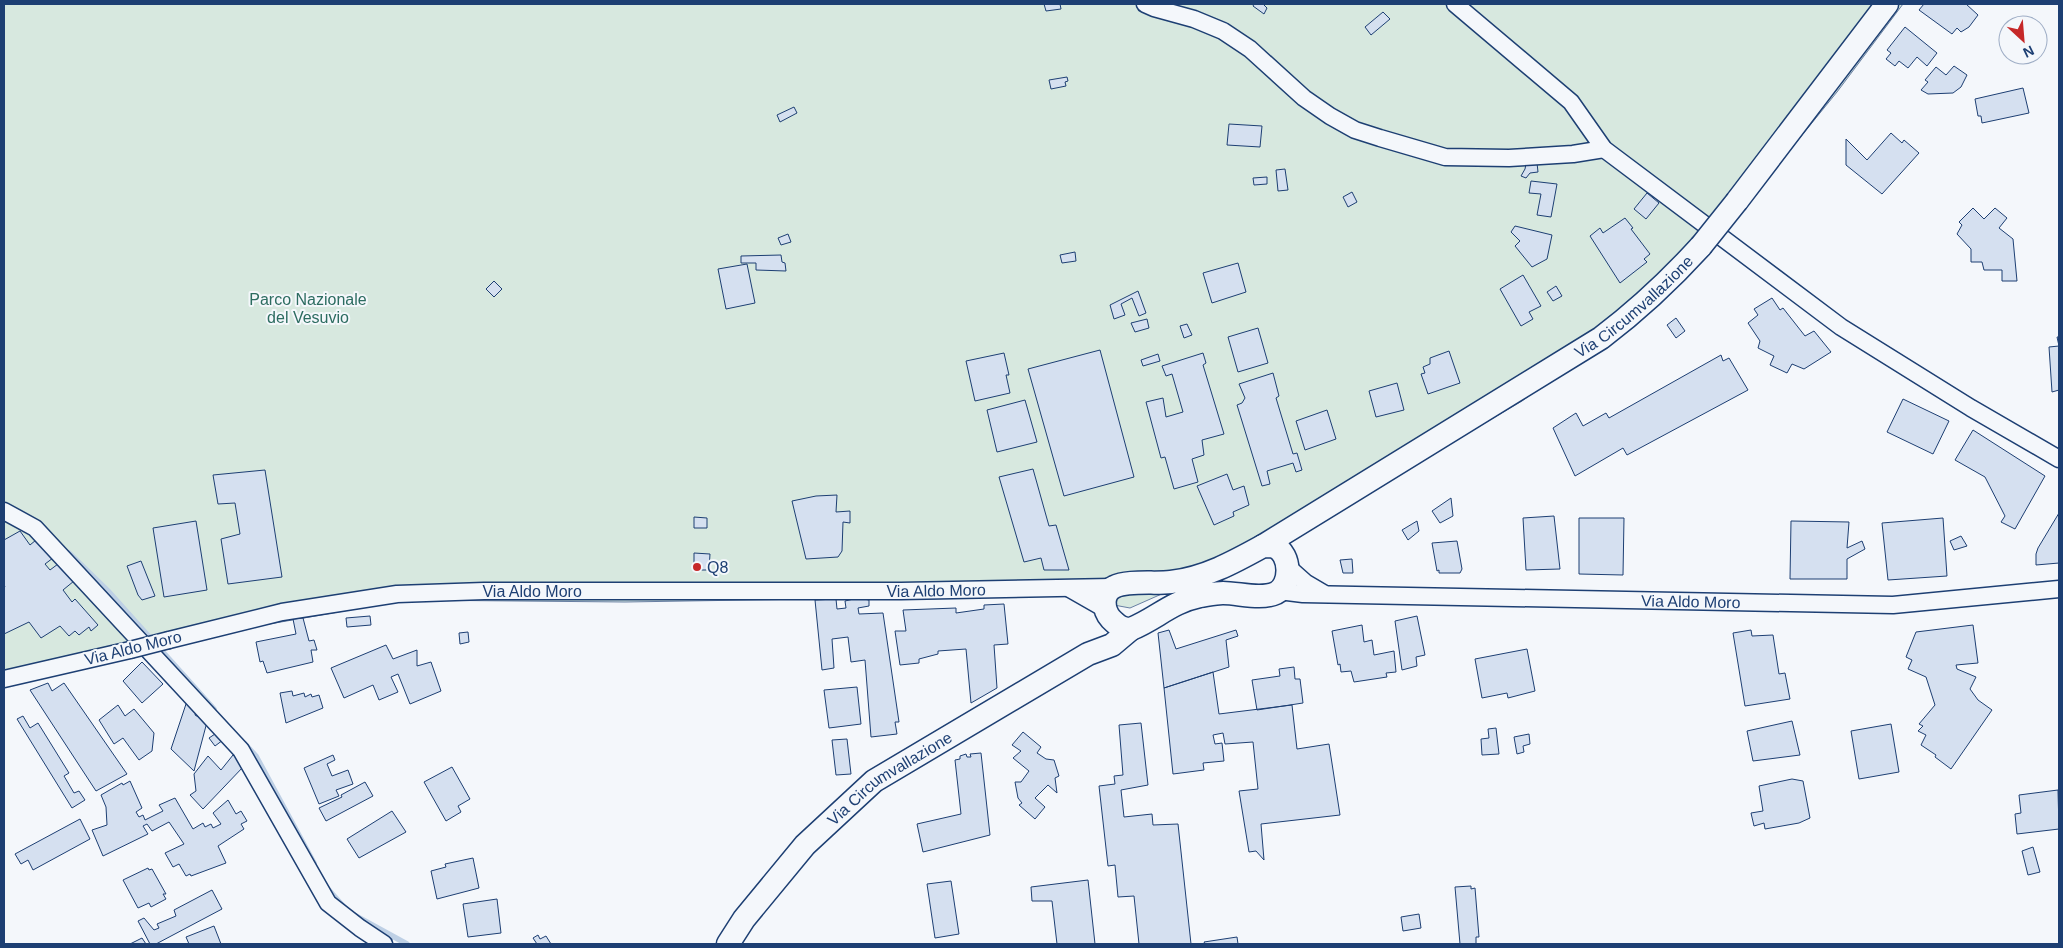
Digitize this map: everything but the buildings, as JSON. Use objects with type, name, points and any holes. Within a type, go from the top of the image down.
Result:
[{"type":"main road","name":"Via Circumvallazione","points":[[1112,587],[1122,584],[1171,582],[1203,576],[1222,569],[1304,522],[1601,338],[1664,286],[1701,246],[1887,4]]},
{"type":"main road","name":"Via Circumvallazione","points":[[728,944],[744,919],[805,845],[874,781],[1088,654],[1112,644],[1131,629],[1171,606],[1186,600],[1221,592],[1270,596],[1279,591],[1286,580],[1286,561],[1304,522]]},
{"type":"main road","points":[[1263,546],[1275,548],[1286,561]]},
{"type":"main road","points":[[1112,587],[1107,592],[1104,601],[1107,613],[1117,626],[1131,629]]},
{"type":"main road","points":[[1088,654],[1107,613]]},
{"type":"street","points":[[1145,4],[1194,19],[1223,31],[1250,49],[1304,98],[1330,116],[1356,130],[1380,138],[1445,157],[1509,158],[1573,154],[1604,149]]},
{"type":"street","points":[[1455,4],[1571,102],[1604,149],[1841,327],[1971,408],[2059,459]]},
{"type":"street","points":[[4,512],[35,528],[241,750],[328,903],[384,944]]},
{"type":"street","points":[[1286,561],[1306,583],[1323,593]]},
{"type":"street","name":"Via Aldo Moro","points":[[4,679],[282,612],[339,601],[397,594],[484,591],[901,591],[1112,587]]},
{"type":"street","points":[[1070,589],[1107,613]]},
{"type":"street","name":"Via Aldo Moro","points":[[1279,591],[1303,594],[1892,605],[2059,589]]},
{"type":"green space","name":"Parco Nazionale del Vesuvio","points":[[4,4],[1903,4],[1837,92],[1721,235],[1651,307],[1522,401],[1315,523],[1243,558],[1130,608],[1060,595],[625,602],[407,600],[235,630],[4,686]]},
{"type":"waterway","points":[[69,553],[109,592],[214,709]]},
{"type":"waterway","points":[[245,744],[256,756],[314,863]]},
{"type":"waterway","points":[[328,889],[343,906]]},
{"type":"waterway","points":[[354,915],[407,944]]},
{"type":"place","name":"Q8","points":[[697,567]]}]
